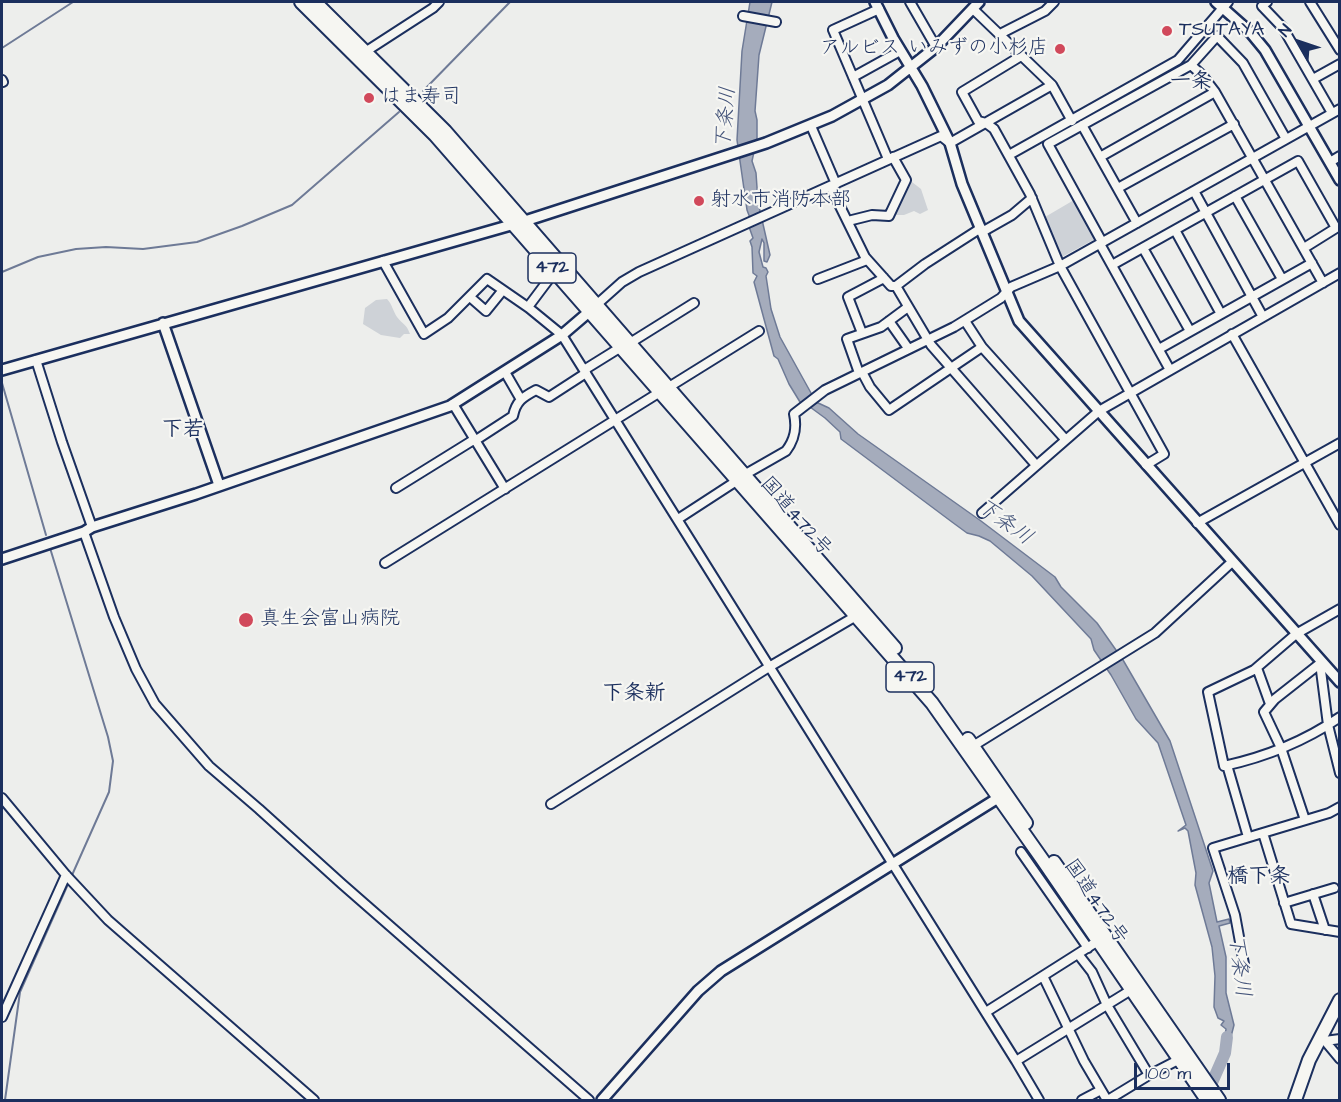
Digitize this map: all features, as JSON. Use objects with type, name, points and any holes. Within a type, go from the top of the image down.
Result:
[{"type":"main road","name":"国道472号","points":[[301,2],[435,135],[519,223],[741,478],[932,704],[998,798],[1093,944],[1131,990],[1214,1100]]},
{"type":"main road","name":"国道472号","points":[[315,2],[445,131],[555,271],[593,308]]},
{"type":"main road","name":"国道472号","points":[[741,478],[871,619],[939,699],[1187,1065]]},
{"type":"main road","points":[[1295,1101],[1309,1060],[1340,1000]]},
{"type":"street","points":[[365,52],[439,2]]},
{"type":"street","points":[[910,2],[936,46]]},
{"type":"street","points":[[1000,34],[1045,11],[1054,2]]},
{"type":"street","points":[[678,519],[786,450],[797,428],[794,414],[822,391],[965,321],[1001,298],[1011,287],[1060,266],[1336,111],[1313,79],[1283,28],[1262,6],[1267,2]]},
{"type":"street","points":[[1310,2],[1340,50]]},
{"type":"street","points":[[2,370],[519,223],[766,143],[811,126],[888,85],[936,46],[978,3],[1000,34],[1052,85],[1072,120]]},
{"type":"street","points":[[1009,155],[1178,60],[1223,4],[1265,50],[1340,180]]},
{"type":"street","points":[[848,221],[873,215],[889,216],[906,180],[891,158],[832,30],[877,5],[950,143],[962,184],[1019,321],[1340,682]]},
{"type":"street","points":[[743,16],[775,22]]},
{"type":"street","points":[[1170,370],[1048,144],[1191,65],[1217,36],[1243,63],[1286,139]]},
{"type":"street","points":[[853,77],[900,51]]},
{"type":"street","points":[[1021,56],[962,92],[978,122],[986,123],[994,129],[1009,155],[1032,198],[1060,266],[1164,454],[1146,465]]},
{"type":"street","points":[[1313,79],[1340,64]]},
{"type":"street","points":[[1191,65],[1215,92],[1323,283]]},
{"type":"street","points":[[950,143],[1052,85]]},
{"type":"street","points":[[1100,156],[1215,92]]},
{"type":"street","points":[[1118,188],[1234,124]]},
{"type":"street","points":[[1082,125],[1137,223]]},
{"type":"street","points":[[811,126],[848,221],[867,260],[891,286],[896,286],[925,264],[1012,215],[1032,198]]},
{"type":"street","points":[[2,559],[453,404],[562,335],[622,282],[639,272],[941,136],[950,143]]},
{"type":"street","points":[[1329,162],[1340,156]]},
{"type":"street","points":[[1112,265],[1298,161],[1336,228],[1304,248]]},
{"type":"street","points":[[1194,191],[1263,317]]},
{"type":"street","points":[[1235,196],[1282,279]]},
{"type":"street","points":[[1175,230],[1221,314]]},
{"type":"street","points":[[1143,248],[1190,332]]},
{"type":"street","points":[[818,279],[867,260]]},
{"type":"street","points":[[382,261],[424,333],[448,318],[487,279],[528,307],[562,335],[986,1012],[1039,1101]]},
{"type":"street","points":[[1159,349],[1312,263]]},
{"type":"street","points":[[528,307],[555,271]]},
{"type":"street","points":[[982,513],[1099,411],[1340,273]]},
{"type":"street","points":[[862,333],[849,297],[884,278]]},
{"type":"street","points":[[896,286],[928,341],[1036,465]]},
{"type":"street","points":[[470,297],[486,311],[503,290]]},
{"type":"street","points":[[396,488],[513,416],[514,408],[520,398],[536,390],[549,397],[625,345],[694,303]]},
{"type":"street","points":[[908,307],[881,327],[847,339],[860,372],[889,410],[982,347]]},
{"type":"street","points":[[889,321],[908,348]]},
{"type":"street","points":[[965,321],[982,347],[1065,439]]},
{"type":"street","points":[[164,323],[219,485]]},
{"type":"street","points":[[386,563],[759,331]]},
{"type":"street","points":[[1232,334],[1340,525]]},
{"type":"street","points":[[36,360],[114,617],[136,669],[155,704],[209,766],[589,1101]]},
{"type":"street","points":[[505,372],[520,398]]},
{"type":"street","points":[[453,404],[505,489]]},
{"type":"street","points":[[1197,523],[1340,442]]},
{"type":"street","points":[[973,746],[1155,633],[1232,562]]},
{"type":"street","points":[[1340,609],[1296,634],[1257,668],[1208,692],[1221,761],[1224,766],[1246,761],[1281,748],[1340,717]]},
{"type":"street","points":[[551,804],[769,667],[856,616]]},
{"type":"street","points":[[1305,820],[1281,748],[1264,712],[1270,704],[1321,662]]},
{"type":"street","points":[[1321,662],[1328,725],[1340,773]]},
{"type":"street","points":[[1257,668],[1270,704]]},
{"type":"street","points":[[1227,765],[1248,837]]},
{"type":"street","points":[[2,798],[66,875],[108,920],[304,1097],[314,1101]]},
{"type":"street","points":[[602,1101],[712,978],[998,798]]},
{"type":"street","points":[[1244,964],[1236,915],[1213,848],[1340,807]]},
{"type":"street","points":[[1263,833],[1291,924],[1340,932]]},
{"type":"street","points":[[986,1012],[1093,944],[1021,852]]},
{"type":"street","points":[[2,1017],[66,875]]},
{"type":"street","points":[[1284,903],[1334,888]]},
{"type":"street","points":[[1313,894],[1325,930]]},
{"type":"street","points":[[1078,954],[1092,972],[1107,1005],[1149,1075]]},
{"type":"street","points":[[1043,976],[1084,1061],[1108,1101],[1149,1075],[1187,1065]]},
{"type":"street","points":[[1016,1061],[1131,990]]},
{"type":"street","points":[[1340,1039],[1325,1041],[1340,1059]]},
{"type":"street","points":[[1082,1101],[1101,1090]]},
{"type":"shaded area","points":[[908,179],[921,189],[928,210],[920,214],[914,211],[904,215],[891,215]]},
{"type":"shaded area","points":[[1074,200],[1097,238],[1060,258],[1045,217]]},
{"type":"shaded area","points":[[387,299],[410,334],[404,334],[400,338],[381,335],[363,324],[365,308],[376,300]]},
{"type":"water","points":[[750,2],[772,2],[759,55],[755,111],[757,138],[752,161],[756,173],[758,202],[770,255],[767,262],[764,261],[762,239],[759,252],[763,267],[768,272],[766,276],[771,309],[780,337],[816,402],[829,408],[858,434],[981,521],[1055,577],[1061,587],[1097,623],[1123,660],[1170,741],[1213,871],[1209,883],[1217,922],[1229,919],[1230,923],[1219,926],[1226,957],[1226,993],[1234,1025],[1227,1052],[1223,1051],[1226,1029],[1221,1025],[1224,1021],[1218,1018],[1214,1007],[1215,976],[1212,947],[1195,885],[1196,873],[1188,831],[1185,828],[1178,831],[1186,825],[1158,743],[1136,719],[1094,650],[1091,639],[1032,576],[990,541],[967,533],[841,439],[840,432],[825,418],[800,402],[778,359],[774,356],[754,282],[757,276],[753,273],[750,241],[753,238],[748,224],[750,218],[737,140],[742,51]]},
{"type":"waterway","points":[[2,48],[73,2]]},
{"type":"waterway","points":[[423,91],[510,2]]},
{"type":"waterway","points":[[2,272],[38,257],[76,249],[106,247],[143,249],[197,242],[242,226],[292,205],[399,112]]},
{"type":"waterway","points":[[2,383],[46,535]]},
{"type":"waterway","points":[[5,1100],[20,992],[109,792],[113,761],[108,737],[50,548]]},
{"type":"waterway","name":"下条川","points":[[1207,1094],[1225,1053],[1227,1037]]},
{"type":"place","name":"TSUTAYA","points":[[1167,31]]},
{"type":"place","name":"アルビス いみずの小杉店","points":[[1060,49]]},
{"type":"place","name":"はま寿司","points":[[369,98]]},
{"type":"place","name":"射水市消防本部","points":[[699,201]]},
{"type":"place","name":"真生会富山病院","points":[[246,620]]},
{"type":"district","name":"一条","points":[[1191,83]]},
{"type":"district","name":"下若","points":[[183,431]]},
{"type":"district","name":"下条新","points":[[634,695]]},
{"type":"district","name":"橋下条","points":[[1259,878]]}]
